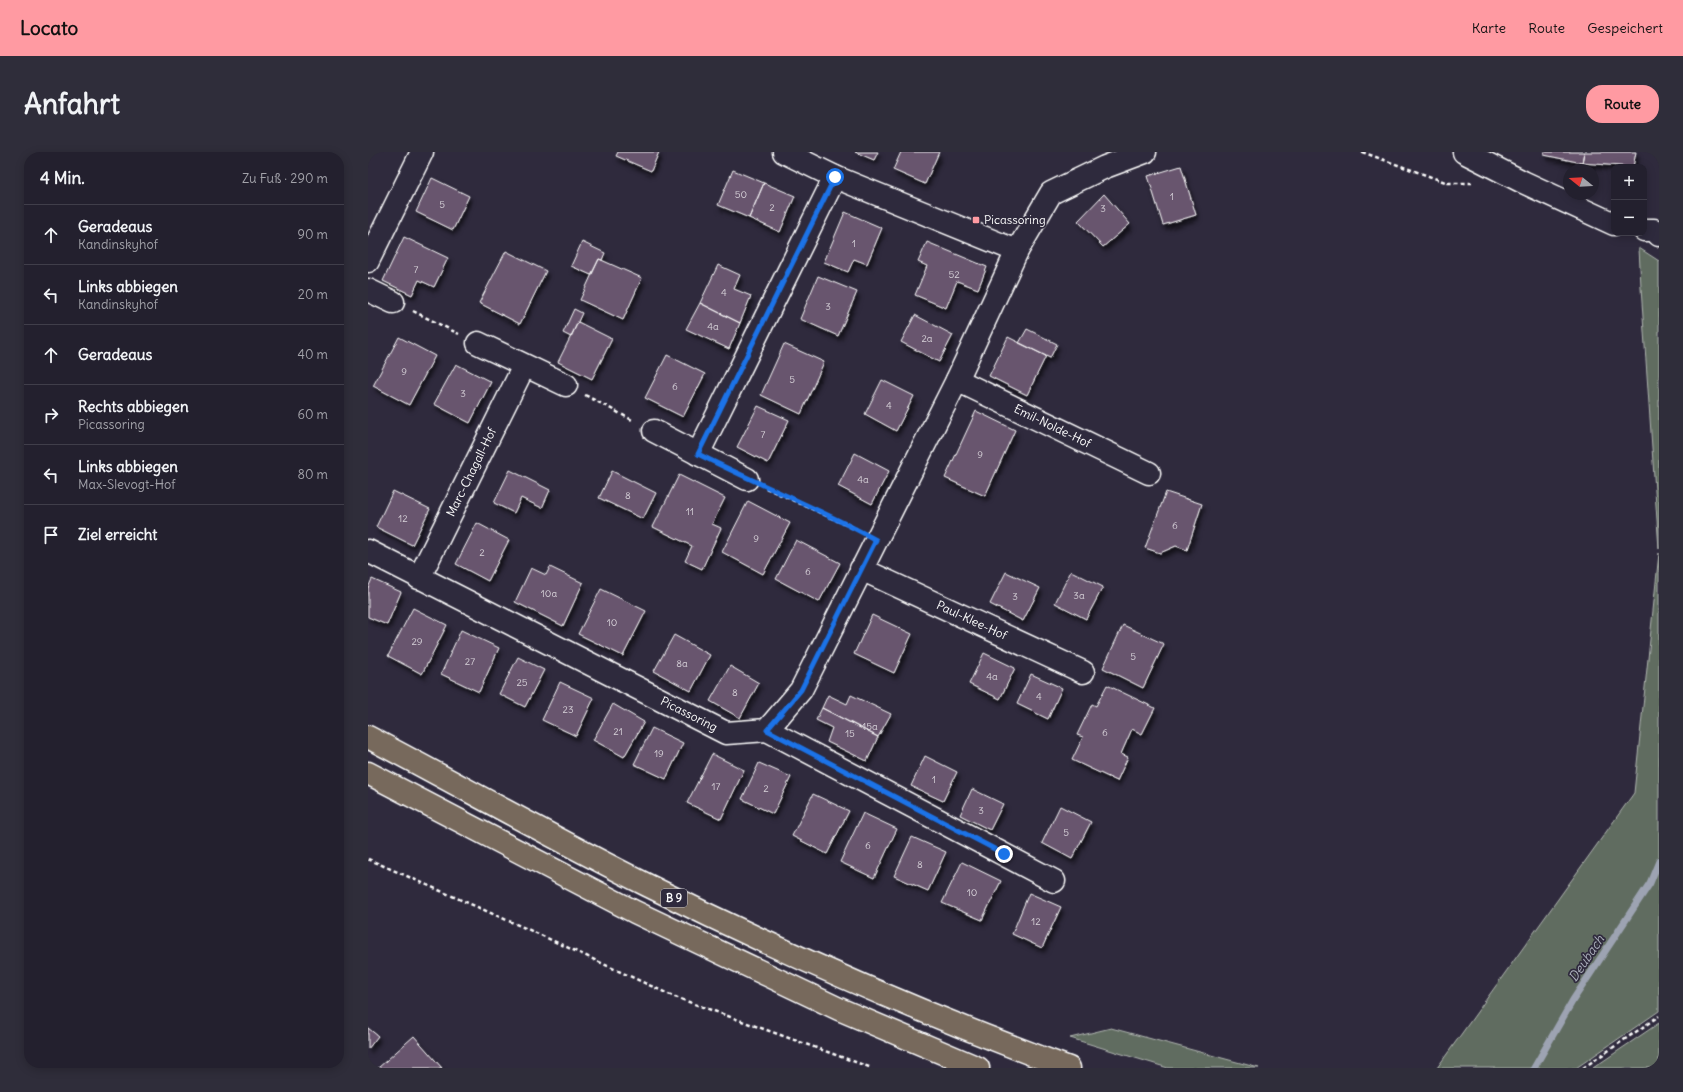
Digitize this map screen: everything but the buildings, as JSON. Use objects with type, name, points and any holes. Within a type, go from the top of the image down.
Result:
[{"type":"highway","name":"B 9","points":[[368,737],[647,885],[842,977],[990,1039],[1069,1068]]},
{"type":"highway","name":"B 9","points":[[368,773],[635,912],[839,1010],[978,1068]]},
{"type":"street","points":[[368,261],[422,152]]},
{"type":"street","points":[[784,152],[835,177],[1017,251]]},
{"type":"street","points":[[1054,881],[767,730],[801,690],[957,380],[1017,251],[1051,193],[1105,167],[1145,152]]},
{"type":"street","points":[[1464,152],[1523,182],[1611,223]]},
{"type":"street","points":[[698,454],[835,177]]},
{"type":"street","points":[[368,290],[393,302]]},
{"type":"street","points":[[478,342],[524,366],[566,385]]},
{"type":"street","name":"Marc-Chagall-Hof","points":[[419,578],[524,366]]},
{"type":"street","name":"Emil-Nolde-Hof","points":[[957,380],[1149,472]]},
{"type":"street","points":[[654,431],[747,479]]},
{"type":"street","name":"Picassoring","points":[[368,551],[726,733],[767,730]]},
{"type":"street","name":"Paul-Klee-Hof","points":[[861,569],[1083,672]]},
{"type":"path","points":[[1362,152],[1448,183],[1478,183]]},
{"type":"path","points":[[393,302],[478,342]]},
{"type":"path","points":[[566,385],[654,431]]},
{"type":"path","points":[[747,479],[876,540]]},
{"type":"path","points":[[368,859],[534,932],[675,997],[872,1068]]},
{"type":"path","points":[[1583,1068],[1659,1016]]},
{"type":"green space","points":[[1639,248],[1659,261],[1659,549],[1641,288]]},
{"type":"green space","points":[[1659,553],[1659,1011],[1576,1068],[1437,1068],[1634,793]]},
{"type":"green space","points":[[1659,1023],[1659,1068],[1593,1068]]},
{"type":"green space","points":[[1111,1028],[1259,1068],[1168,1068],[1070,1038]]},
{"type":"waterway","name":"Deubach","points":[[1534,1068],[1573,1000],[1650,883],[1659,861]]},
{"type":"place","name":"Picassoring","points":[[976,220]]},
{"type":"route","points":[[835,177],[698,454],[876,540],[801,690],[767,730],[1004,854]]}]
